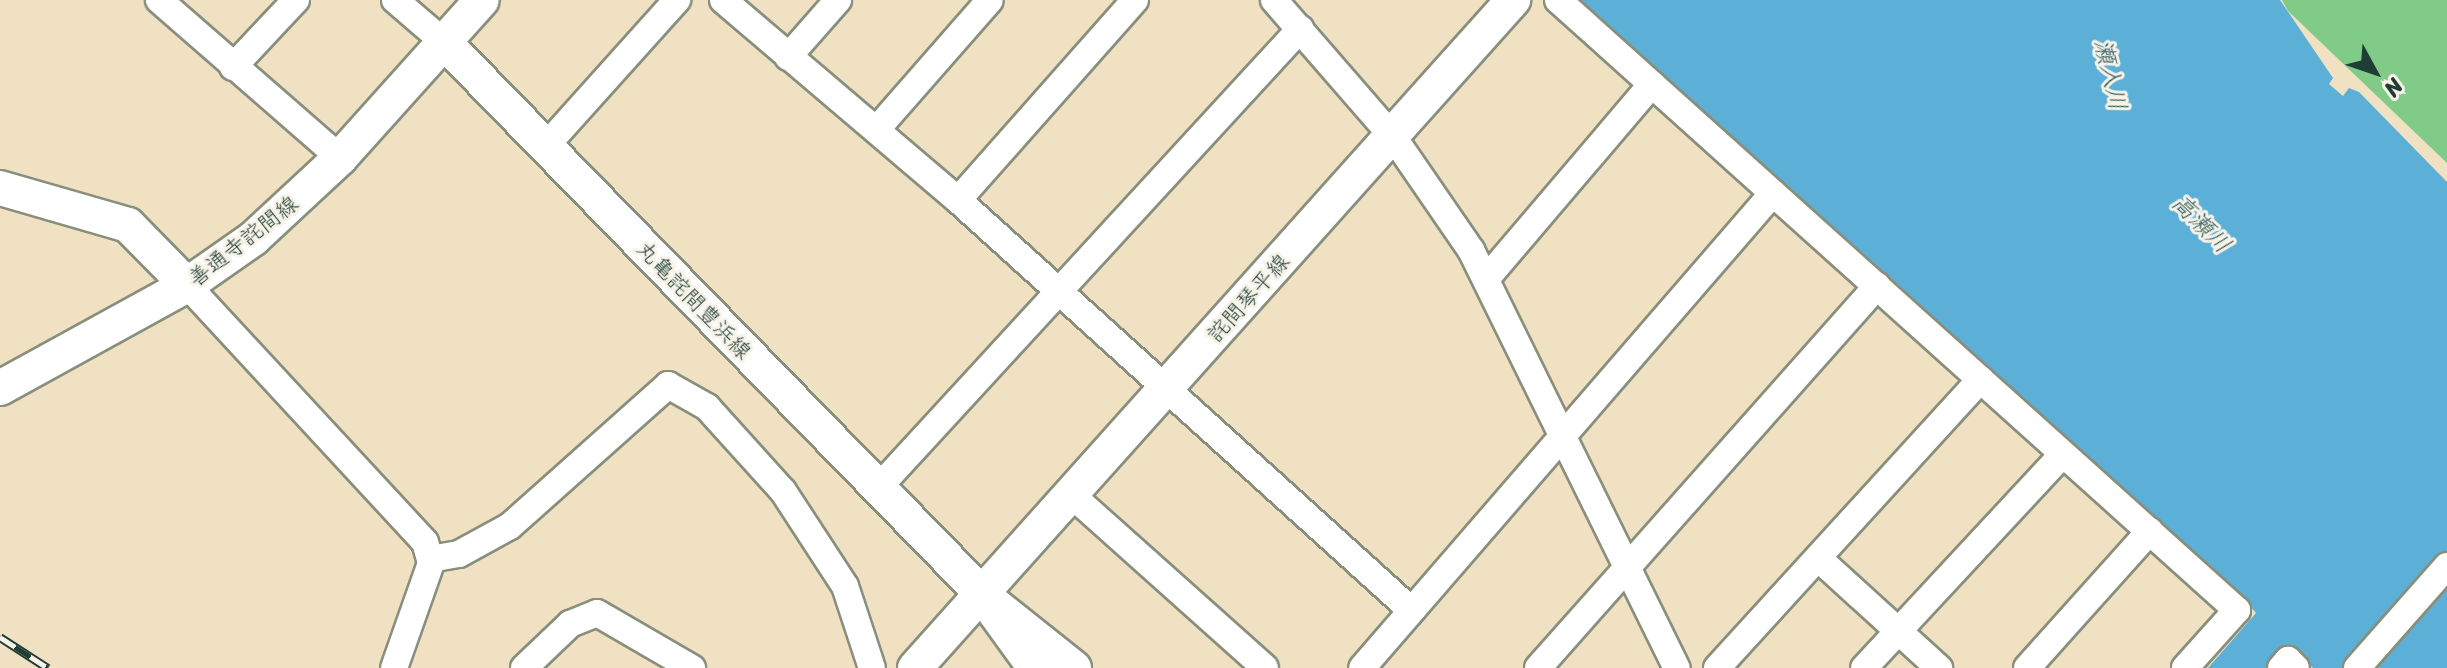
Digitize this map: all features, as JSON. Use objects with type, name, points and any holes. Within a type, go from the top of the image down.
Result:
[{"type":"main road","points":[[444,42],[482,0]]},
{"type":"main road","name":"詫間琴平線","points":[[915,668],[985,597],[1164,390],[1394,138],[1513,0]]},
{"type":"main road","name":"丸亀詫間豊浜線","points":[[444,42],[985,597],[1074,668]]},
{"type":"main road","name":"善通寺詫間線","points":[[3,385],[187,285],[254,238],[340,158],[444,42]]},
{"type":"main road","points":[[0,188],[128,225],[187,285]]},
{"type":"main road","name":"丸亀詫間豊浜線","points":[[985,597],[1035,668]]},
{"type":"street","points":[[159,0],[340,158]]},
{"type":"street","points":[[233,67],[296,0]]},
{"type":"street","points":[[395,0],[444,42]]},
{"type":"street","points":[[545,147],[677,0]]},
{"type":"street","points":[[723,0],[958,200],[1164,390],[1412,611]]},
{"type":"street","points":[[790,55],[838,0]]},
{"type":"street","points":[[877,129],[990,0]]},
{"type":"street","points":[[958,200],[1135,0]]},
{"type":"street","points":[[1274,0],[1394,138],[1486,279],[1677,668]]},
{"type":"street","points":[[1558,0],[2237,610],[2185,668]]},
{"type":"street","points":[[878,488],[1300,29]]},
{"type":"street","points":[[1486,279],[1652,84]]},
{"type":"street","points":[[1362,668],[1563,432],[1773,193]]},
{"type":"street","points":[[187,285],[293,407],[391,501],[430,559]]},
{"type":"street","points":[[1538,668],[1877,286]]},
{"type":"street","points":[[1717,668],[1981,379]]},
{"type":"street","points":[[430,559],[459,554],[510,526],[668,385],[707,407],[783,491],[845,586],[872,668]]},
{"type":"street","points":[[1864,668],[2063,454]]},
{"type":"street","points":[[1074,497],[1265,668]]},
{"type":"street","points":[[2027,668],[2150,531]]},
{"type":"street","points":[[1818,558],[1939,668]]},
{"type":"street","points":[[394,668],[430,559]]},
{"type":"street","points":[[2357,668],[2447,566]]},
{"type":"street","points":[[524,668],[559,632],[597,613],[692,668]]},
{"type":"street","points":[[2281,668],[2288,660],[2296,668]]},
{"type":"green space","points":[[2282,0],[2447,0],[2447,163],[2288,11]]},
{"type":"water","points":[[1577,0],[2280,0],[2333,78],[2329,84],[2343,96],[2349,88],[2359,92],[2447,182],[2447,668],[2313,668],[2293,651],[2272,668],[2208,668],[2256,613],[2235,588]]},
{"type":"railway","points":[[0,637],[48,668]]},
{"type":"water label","name":"瀬入川","points":[[2110,75]]},
{"type":"water label","name":"高瀬川","points":[[2201,224]]}]
